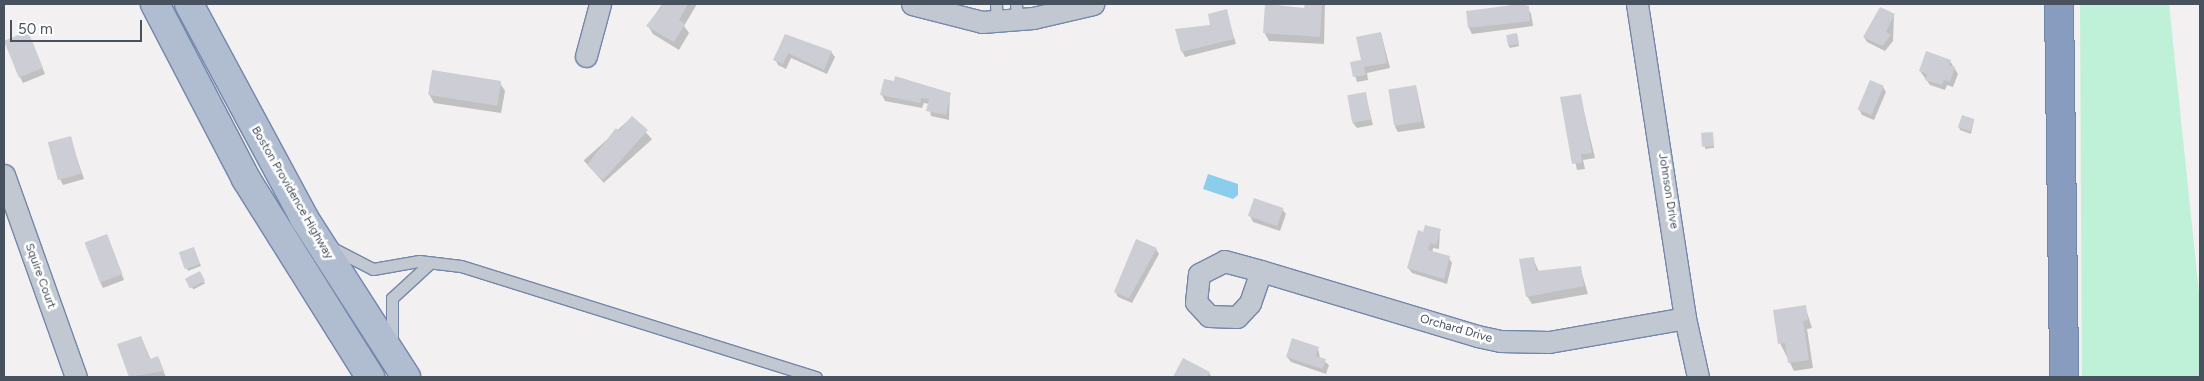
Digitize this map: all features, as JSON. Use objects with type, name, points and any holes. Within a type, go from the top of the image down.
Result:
[{"type":"highway","points":[[2060,4],[2064,377]]},
{"type":"main road","points":[[155,4],[246,179],[370,377]]},
{"type":"main road","name":"Boston Providence Highway","points":[[188,4],[312,230],[404,375]]},
{"type":"street","points":[[586,56],[600,4]]},
{"type":"street","points":[[912,4],[967,21],[1007,12],[1093,4]]},
{"type":"street","name":"Johnson Drive","points":[[1637,4],[1685,318],[1698,377]]},
{"type":"street","name":"Squire Court","points":[[4,175],[76,377]]},
{"type":"street","name":"Orchard Drive","points":[[1261,271],[1500,341],[1549,342],[1685,318]]},
{"type":"lane","points":[[312,230],[364,267],[430,263],[462,266],[816,377]]},
{"type":"lane","points":[[404,375],[390,326],[392,298],[430,263]]},
{"type":"green space","points":[[2080,4],[2169,4],[2200,303],[2200,377],[2082,377]]},
{"type":"water","points":[[1208,174],[1238,184],[1238,195],[1233,199],[1203,189]]},
{"type":"building","points":[[663,4],[688,4],[679,20],[685,24],[674,42],[646,26]]},
{"type":"building","points":[[1265,4],[1304,8],[1305,4],[1322,4],[1320,37],[1263,33]]},
{"type":"building","points":[[1521,4],[1529,6],[1530,21],[1468,28],[1466,11]]},
{"type":"building","points":[[1880,7],[1895,14],[1886,32],[1891,35],[1882,46],[1863,37]]},
{"type":"building","points":[[1227,9],[1234,39],[1181,52],[1175,29],[1210,25],[1208,14]]},
{"type":"building","points":[[28,31],[43,68],[19,78],[4,41]]},
{"type":"building","points":[[1381,32],[1387,63],[1364,67],[1366,75],[1353,77],[1350,62],[1361,60],[1356,37]]},
{"type":"building","points":[[1517,33],[1519,44],[1508,46],[1506,35]]},
{"type":"building","points":[[785,34],[832,51],[824,70],[788,53],[783,64],[773,60]]},
{"type":"building","points":[[1926,51],[1951,60],[1949,65],[1955,67],[1950,82],[1944,80],[1942,85],[1925,80],[1927,74],[1919,71]]},
{"type":"building","points":[[432,70],[501,81],[497,106],[428,95]]},
{"type":"building","points":[[895,76],[951,93],[946,115],[926,111],[929,99],[921,98],[920,103],[880,95],[884,79],[894,81]]},
{"type":"building","points":[[1870,80],[1884,86],[1871,115],[1857,109]]},
{"type":"building","points":[[1416,85],[1422,122],[1394,126],[1388,89]]},
{"type":"building","points":[[1366,92],[1371,120],[1352,123],[1347,95]]},
{"type":"building","points":[[1581,94],[1592,153],[1581,154],[1582,163],[1572,164],[1560,97]]},
{"type":"building","points":[[1962,115],[1974,119],[1970,131],[1958,127]]},
{"type":"building","points":[[632,116],[648,130],[603,180],[587,165],[616,128],[619,131]]},
{"type":"building","points":[[1713,132],[1714,146],[1702,147],[1701,133]]},
{"type":"building","points":[[71,136],[81,174],[58,180],[48,142]]},
{"type":"building","points":[[1254,198],[1283,208],[1277,226],[1248,216]]},
{"type":"building","points":[[1425,225],[1441,229],[1436,245],[1430,243],[1428,250],[1450,256],[1444,279],[1407,268],[1418,230],[1423,232]]},
{"type":"building","points":[[107,234],[122,274],[100,283],[85,243]]},
{"type":"building","points":[[1136,239],[1157,248],[1129,298],[1114,292]]},
{"type":"building","points":[[194,247],[200,264],[185,269],[179,252]]},
{"type":"building","points":[[1534,257],[1536,271],[1581,266],[1584,286],[1526,297],[1519,259]]},
{"type":"building","points":[[200,271],[205,281],[190,289],[185,279]]},
{"type":"building","points":[[1806,305],[1808,320],[1803,321],[1809,360],[1788,363],[1785,343],[1778,344],[1773,310]]},
{"type":"building","points":[[141,336],[150,359],[158,356],[164,371],[129,377],[117,344]]},
{"type":"building","points":[[1292,338],[1319,347],[1316,356],[1326,359],[1323,369],[1286,357]]},
{"type":"building","points":[[1183,358],[1210,372],[1207,377],[1173,377]]}]
